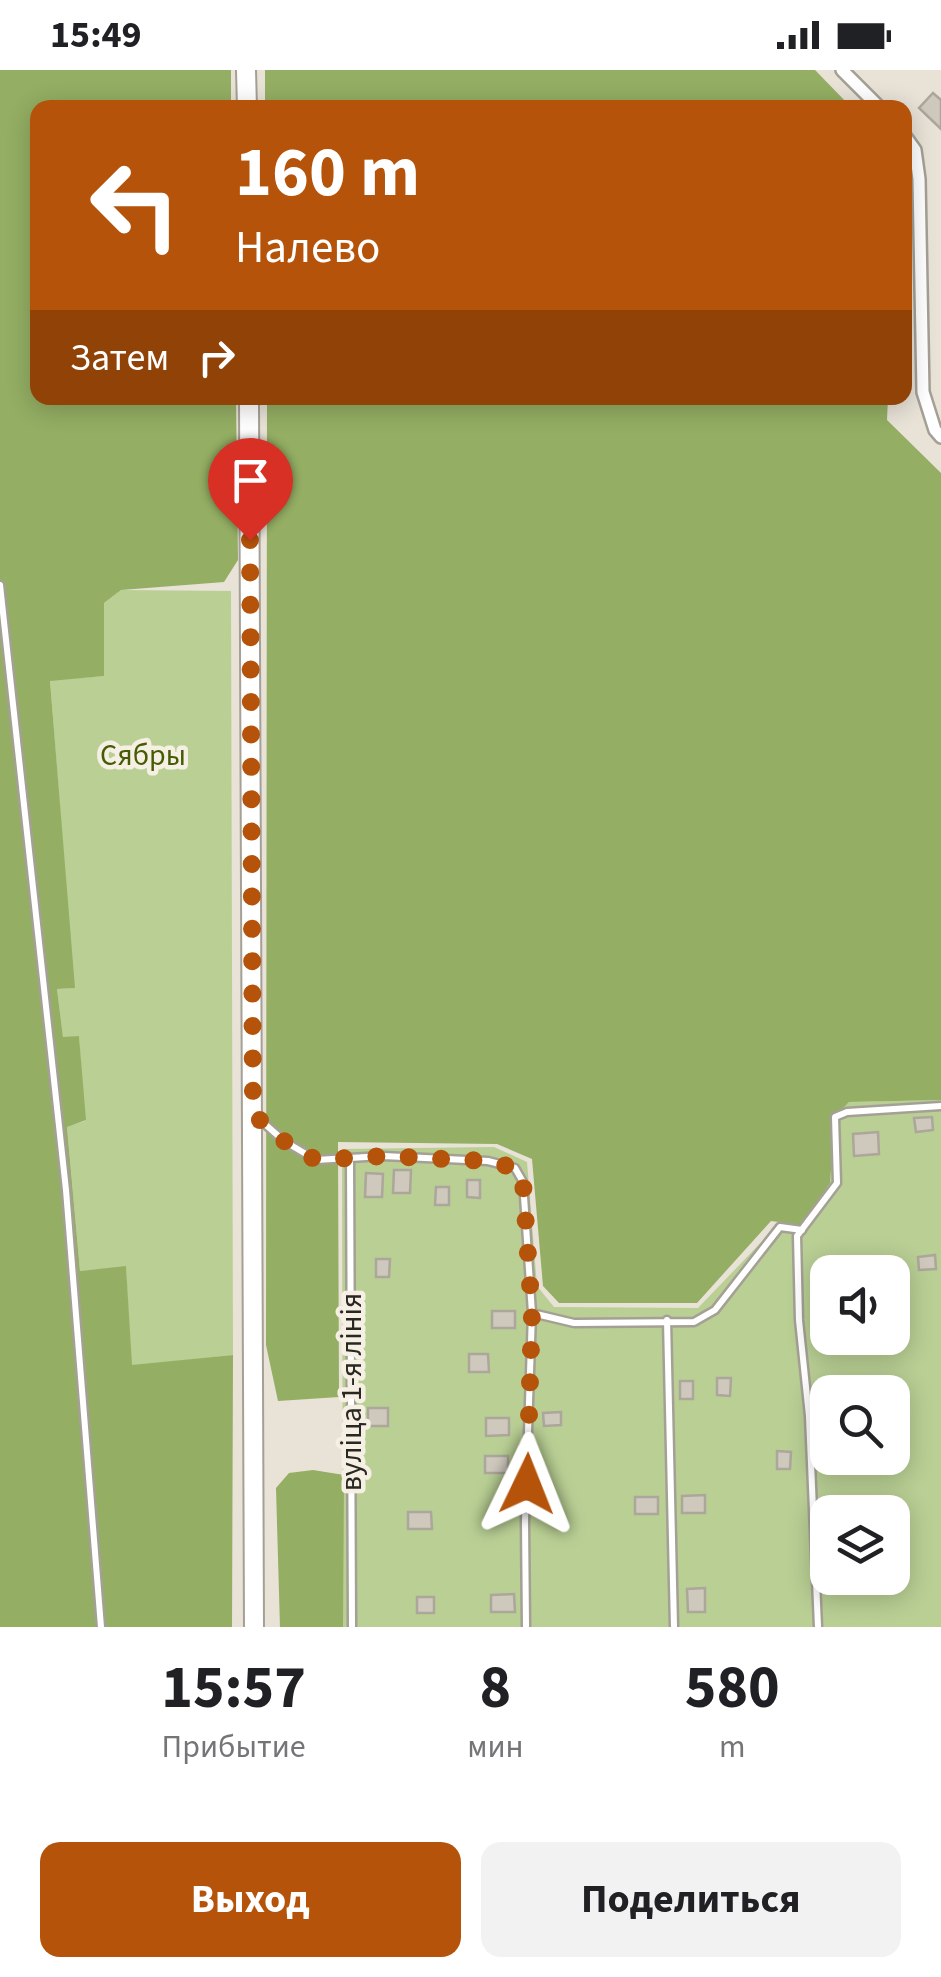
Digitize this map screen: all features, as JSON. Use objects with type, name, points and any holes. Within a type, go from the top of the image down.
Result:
[{"type":"main road","points":[[246,70],[247,100]]},
{"type":"main road","points":[[249,405],[254,1627]]},
{"type":"street","points":[[842,70],[872,100]]},
{"type":"street","points":[[912,145],[919,179],[923,392],[941,437]]},
{"type":"lane","points":[[0,585],[66,1190],[101,1627]]},
{"type":"lane","points":[[818,1627],[808,1416],[798,1320],[797,1236],[836,1183],[835,1117],[847,1112],[941,1106]]},
{"type":"lane","points":[[253,1114],[284,1141],[316,1160],[383,1156],[488,1161],[515,1168],[523,1182],[532,1313],[526,1627]]},
{"type":"lane","name":"вуліца 1-я лінія","points":[[350,1158],[352,1627]]},
{"type":"lane","points":[[532,1313],[574,1323],[694,1322],[715,1310],[780,1227],[802,1230]]},
{"type":"lane","points":[[667,1320],[674,1627]]},
{"type":"green space","points":[[0,70],[231,70],[231,100],[30,100],[30,405],[236,405],[238,560],[224,582],[121,590],[104,603],[104,676],[50,681],[75,988],[57,989],[63,1037],[79,1036],[86,1120],[67,1127],[80,1271],[126,1266],[132,1365],[233,1355],[232,1627],[0,1627]]},
{"type":"green space","points":[[265,70],[815,70],[844,100],[265,100]]},
{"type":"green space","points":[[267,405],[888,405],[887,420],[941,473],[941,1100],[849,1102],[835,1117],[830,1183],[802,1225],[771,1221],[697,1303],[559,1303],[543,1286],[532,1159],[497,1144],[338,1142],[339,1397],[278,1401],[266,1345]]},
{"type":"green space","name":"Сябры","points":[[121,590],[231,591],[233,1355],[131,1366],[126,1267],[80,1271],[67,1126],[85,1121],[79,1036],[63,1038],[57,989],[74,988],[50,680],[104,676],[104,603]]},
{"type":"green space","points":[[941,1100],[941,1627],[343,1627],[342,1149],[494,1147],[527,1162],[537,1286],[554,1307],[698,1308],[773,1230],[804,1233],[830,1183],[835,1117],[849,1102]]},
{"type":"green space","points":[[313,1470],[344,1475],[343,1627],[280,1627],[276,1488],[289,1473]]},
{"type":"building","points":[[933,93],[941,100],[941,129],[919,108]]},
{"type":"building","points":[[932,1117],[933,1130],[916,1132],[914,1118]]},
{"type":"building","points":[[878,1132],[879,1154],[854,1156],[853,1134]]},
{"type":"building","points":[[394,1170],[411,1170],[410,1193],[393,1193]]},
{"type":"building","points":[[366,1173],[383,1174],[382,1197],[365,1197]]},
{"type":"building","points":[[467,1180],[480,1180],[480,1198],[467,1197]]},
{"type":"building","points":[[436,1187],[449,1187],[449,1205],[435,1205]]},
{"type":"building","points":[[935,1255],[936,1269],[919,1270],[918,1257]]},
{"type":"building","points":[[376,1259],[390,1259],[389,1277],[376,1277]]},
{"type":"building","points":[[492,1311],[515,1311],[515,1328],[492,1328]]},
{"type":"building","points":[[469,1354],[488,1354],[489,1372],[469,1372]]},
{"type":"building","points":[[717,1378],[731,1378],[730,1396],[717,1395]]},
{"type":"building","points":[[680,1381],[693,1381],[693,1399],[680,1399]]},
{"type":"building","points":[[368,1408],[388,1408],[388,1426],[368,1426]]},
{"type":"building","points":[[561,1412],[561,1425],[544,1426],[543,1413]]},
{"type":"building","points":[[486,1418],[509,1418],[509,1435],[486,1436]]},
{"type":"building","points":[[777,1451],[791,1452],[790,1469],[777,1469]]},
{"type":"building","points":[[485,1456],[508,1456],[508,1473],[485,1473]]},
{"type":"building","points":[[705,1495],[705,1513],[682,1513],[682,1496]]},
{"type":"building","points":[[635,1497],[658,1497],[658,1514],[635,1514]]},
{"type":"building","points":[[558,1504],[558,1518],[541,1519],[540,1505]]},
{"type":"building","points":[[408,1512],[431,1512],[432,1529],[408,1529]]},
{"type":"building","points":[[705,1588],[705,1612],[688,1612],[687,1589]]},
{"type":"building","points":[[514,1594],[515,1612],[491,1612],[491,1595]]},
{"type":"building","points":[[417,1597],[434,1597],[434,1613],[417,1613]]},
{"type":"route","points":[[250,540],[253,1114],[284,1141],[316,1160],[383,1156],[488,1161],[515,1168],[523,1182],[532,1313],[527,1484]]}]
